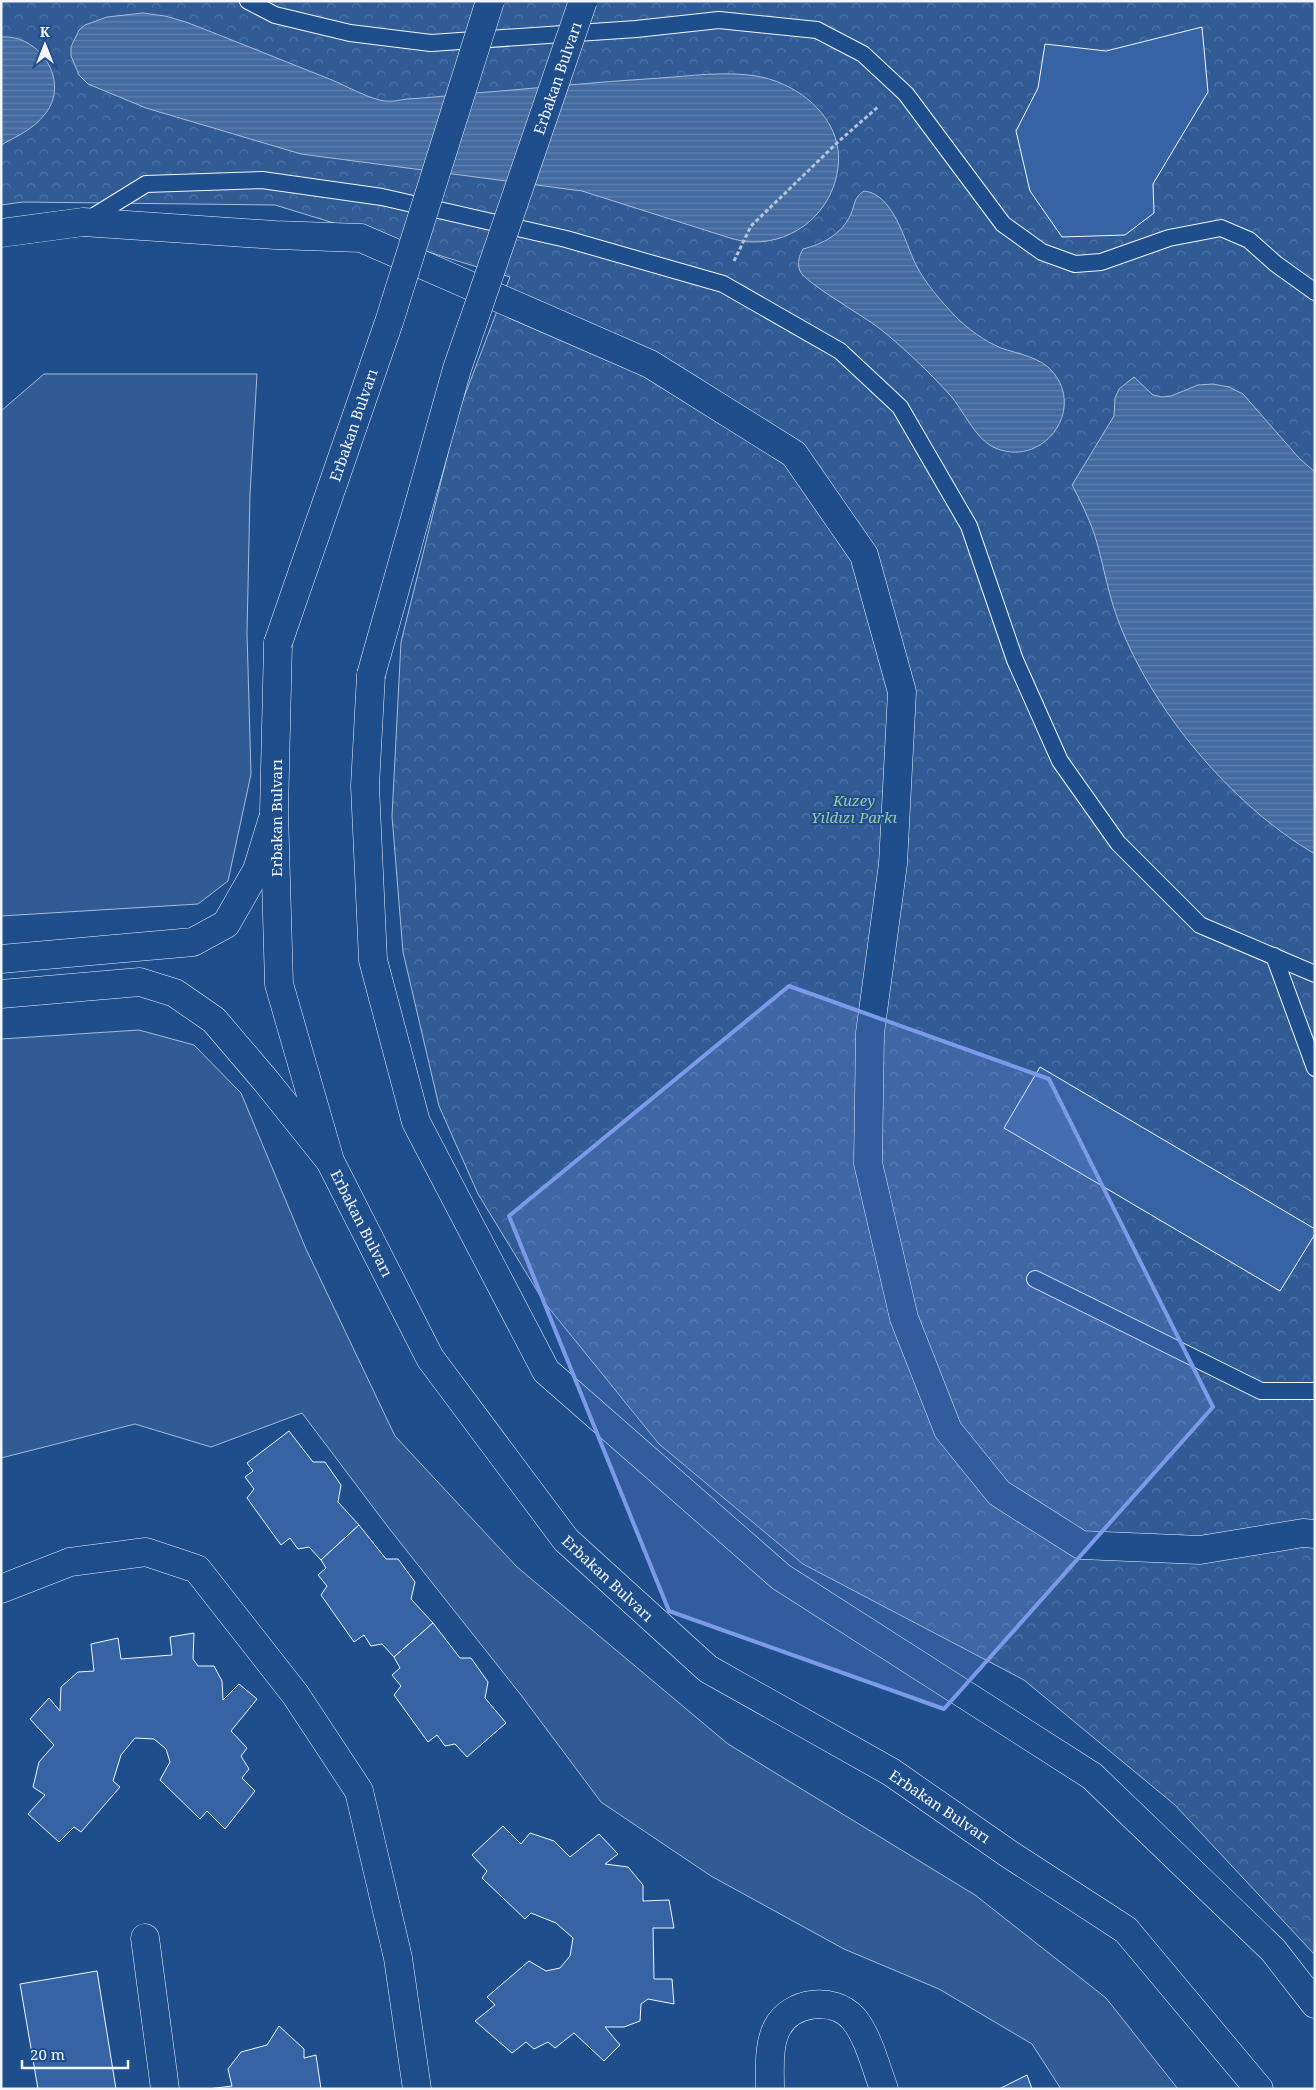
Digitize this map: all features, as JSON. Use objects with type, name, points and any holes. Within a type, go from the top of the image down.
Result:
[{"type":"main road","name":"Erbakan Bulvarı","points":[[490,1],[389,322],[278,644],[274,812],[279,984],[330,1162],[430,1358],[566,1540],[708,1669],[891,1772],[1009,1854],[1126,1930],[1259,2089]]},
{"type":"main road","name":"Erbakan Bulvarı","points":[[583,1],[457,370],[371,675],[365,786],[372,960],[416,1122],[546,1371],[781,1577],[1092,1776],[1273,1950],[1315,2004]]},
{"type":"main road","points":[[1,234],[83,222],[275,235],[361,238],[650,364],[794,454],[864,555],[902,692],[893,864],[870,1033],[868,1163],[904,1318],[948,1430],[999,1493],[1081,1546],[1200,1550],[1303,1533],[1315,1534]]},
{"type":"main road","points":[[1,959],[193,942],[201,938],[226,924],[257,870],[274,812]]},
{"type":"main road","points":[[1,994],[140,982],[175,993],[214,1020],[266,1081],[330,1162]]},
{"type":"main road","points":[[1,1589],[70,1562],[146,1552],[197,1569],[295,1694],[359,1791],[398,1958],[417,2089]]},
{"type":"main road","points":[[145,1938],[165,2089]]},
{"type":"main road","points":[[770,2089],[771,2045],[777,2027],[788,2014],[805,2005],[825,2004],[840,2008],[852,2017],[860,2028],[884,2089]]},
{"type":"lane","points":[[248,1],[275,15],[350,33],[431,43],[636,29],[719,20],[817,30],[863,54],[899,88],[960,165],[1003,224],[1042,252],[1075,264],[1101,262],[1169,238],[1221,228],[1249,240],[1276,264],[1315,292]]},
{"type":"lane","points":[[83,222],[146,184],[262,180],[382,197],[566,239],[723,284],[840,351],[900,406],[969,526],[1015,660],[1060,761],[1118,843],[1200,924],[1315,974]]},
{"type":"lane","points":[[1274,956],[1315,1068]]},
{"type":"lane","points":[[1035,1278],[1261,1391],[1315,1391]]},
{"type":"path","points":[[723,284],[752,226],[838,142],[899,88]]},
{"type":"highlighted area","points":[[789,986],[1049,1079],[1213,1407],[944,1709],[669,1611],[509,1216]]},
{"type":"shaded area","points":[[143,13],[165,16],[186,22],[385,101],[708,74],[756,76],[788,86],[815,106],[826,119],[834,134],[838,150],[838,167],[835,183],[829,197],[820,210],[810,221],[797,230],[783,237],[768,241],[749,242],[730,238],[582,191],[301,154],[146,108],[88,84],[79,75],[71,56],[71,47],[79,30],[85,25],[107,17]]},
{"type":"shaded area","points":[[1,37],[15,38],[28,43],[39,52],[47,62],[53,75],[55,88],[52,101],[41,119],[25,132],[1,145]]},
{"type":"shaded area","points":[[864,191],[874,194],[891,210],[920,272],[939,298],[960,321],[988,342],[1035,359],[1052,371],[1061,387],[1064,403],[1061,419],[1054,433],[1042,444],[1027,450],[1011,452],[986,443],[950,395],[907,352],[879,328],[812,283],[800,271],[799,260],[803,249],[825,241],[837,233],[851,214],[857,198]]},
{"type":"shaded area","points":[[44,374],[257,374],[250,494],[247,633],[251,774],[228,881],[198,904],[1,916],[1,411]]},
{"type":"shaded area","points":[[1134,377],[1153,395],[1162,397],[1171,396],[1198,385],[1213,384],[1229,387],[1243,394],[1299,458],[1315,472],[1315,854],[1284,834],[1254,809],[1224,782],[1197,751],[1172,719],[1150,685],[1131,651],[1117,617],[1094,533],[1072,485],[1114,416],[1115,398],[1119,389]]},
{"type":"shaded area","points":[[139,1030],[194,1045],[241,1093],[306,1249],[395,1436],[517,1567],[728,1744],[975,1895],[1106,1998],[1178,2089],[1061,2089],[1032,2044],[939,1989],[844,1949],[711,1876],[601,1802],[521,1695],[388,1527],[302,1413],[211,1447],[135,1424],[1,1458],[1,1039]]},
{"type":"green space","name":"Kuzey Yıldızı Parkı","points":[[1,1],[1315,1],[1315,1955],[1175,1805],[1024,1680],[803,1564],[659,1444],[544,1302],[478,1194],[439,1106],[403,952],[392,816],[401,642],[458,413],[510,277],[275,205],[23,202],[1,205]]},
{"type":"building","points":[[1202,27],[1208,92],[1153,184],[1154,213],[1125,235],[1062,237],[1030,191],[1016,131],[1038,88],[1045,44],[1106,51]]},
{"type":"building","points":[[1040,1067],[1315,1229],[1315,1234],[1280,1291],[1004,1128]]},
{"type":"building","points":[[289,1431],[313,1462],[325,1462],[341,1485],[338,1502],[359,1525],[321,1560],[309,1547],[298,1549],[290,1538],[281,1545],[247,1498],[254,1489],[245,1477],[253,1471],[247,1463]]},
{"type":"building","points":[[359,1525],[386,1559],[398,1559],[415,1582],[411,1599],[433,1623],[394,1657],[382,1644],[371,1646],[364,1635],[354,1642],[321,1595],[327,1586],[318,1575],[326,1568],[321,1560]]},
{"type":"building","points":[[433,1623],[460,1658],[471,1658],[488,1682],[485,1698],[506,1723],[467,1757],[455,1744],[445,1746],[437,1735],[428,1742],[394,1695],[401,1686],[392,1675],[400,1668],[394,1657]]},
{"type":"building","points":[[194,1633],[193,1659],[198,1666],[214,1666],[222,1681],[223,1700],[239,1684],[257,1699],[231,1731],[247,1748],[241,1756],[249,1769],[242,1778],[255,1791],[225,1829],[207,1811],[200,1819],[160,1780],[170,1762],[166,1749],[154,1739],[135,1738],[121,1755],[113,1781],[120,1787],[81,1832],[74,1827],[59,1842],[28,1814],[45,1795],[33,1787],[39,1762],[54,1745],[30,1719],[49,1698],[60,1711],[61,1687],[78,1672],[94,1671],[91,1644],[118,1638],[121,1659],[172,1655],[170,1637]]},
{"type":"building","points":[[503,1826],[521,1844],[530,1833],[554,1841],[570,1857],[599,1834],[618,1854],[605,1864],[628,1867],[643,1885],[643,1901],[669,1900],[674,1928],[653,1928],[654,1979],[672,1979],[674,2004],[648,1999],[641,2004],[640,2021],[624,2027],[605,2027],[620,2045],[604,2061],[574,2033],[555,2048],[548,2042],[534,2049],[526,2042],[512,2053],[475,2021],[495,2005],[487,1997],[529,1961],[546,1971],[560,1968],[570,1956],[573,1938],[556,1923],[531,1913],[525,1919],[482,1878],[487,1871],[472,1855]]},
{"type":"building","points":[[97,1971],[116,2089],[38,2089],[20,1984]]},
{"type":"building","points":[[279,2026],[304,2049],[304,2058],[316,2055],[321,2089],[208,2089],[232,2086],[228,2069],[241,2052],[267,2045]]},
{"type":"building","points":[[1027,2075],[1032,2089],[999,2089]]}]
